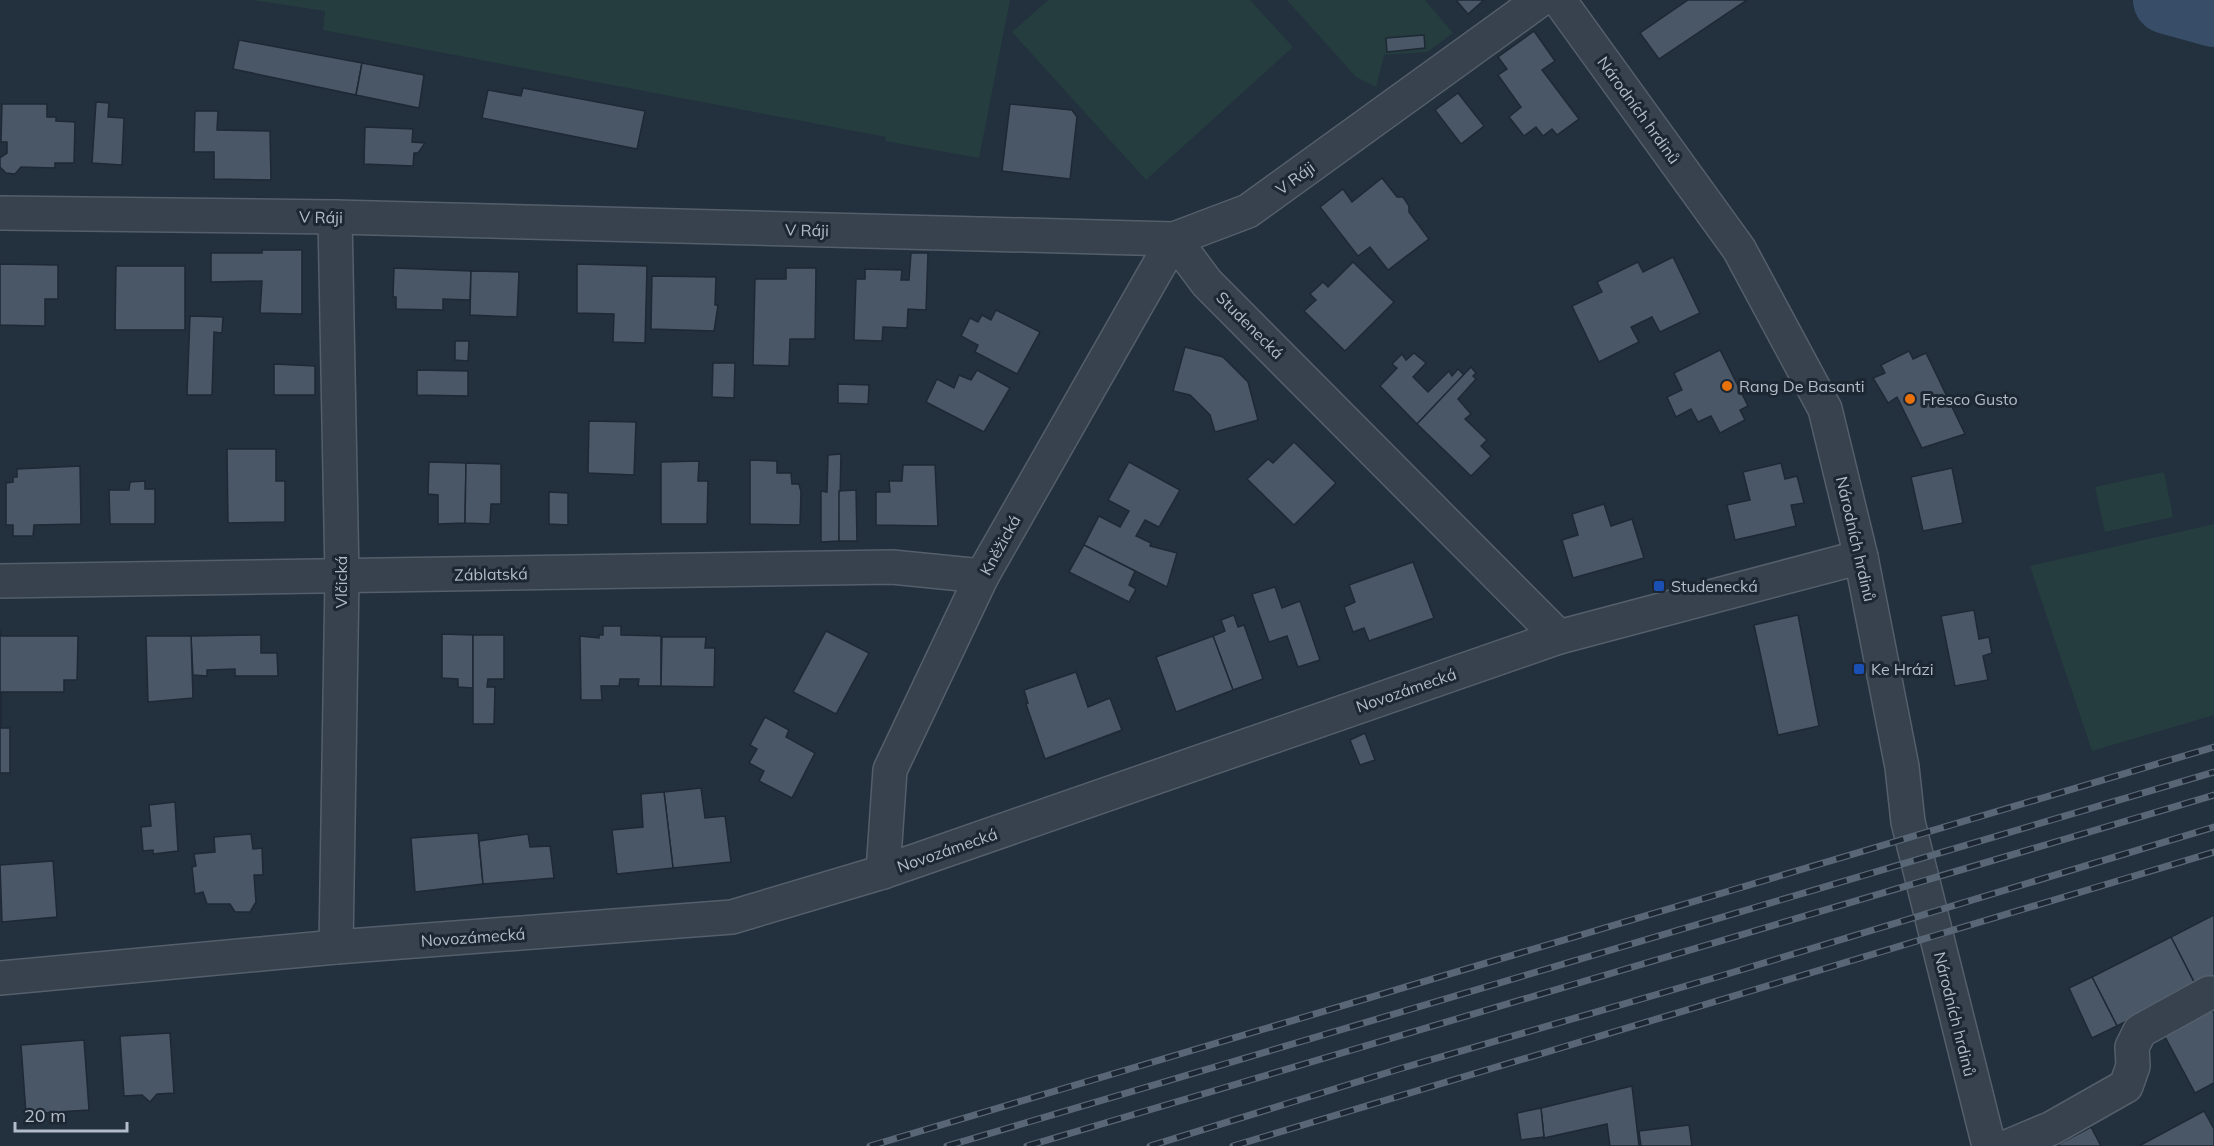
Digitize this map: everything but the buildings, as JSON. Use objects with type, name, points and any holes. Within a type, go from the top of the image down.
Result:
[{"type":"street","name":"V Ráji","points":[[0,213],[335,217],[1174,239],[1248,212],[1540,0]]},
{"type":"street","name":"Národních hrdinů","points":[[1559,0],[1739,249],[1824,409],[1862,557],[1902,767],[1908,822],[1989,1146]]},
{"type":"street","name":"Vlčická","points":[[335,217],[342,577],[336,947]]},
{"type":"street","name":"Kněžická","points":[[883,872],[890,770],[982,576],[1174,239]]},
{"type":"street","name":"Studenecká","points":[[1174,239],[1208,283],[1558,637]]},
{"type":"street","name":"Novozámecká","points":[[0,978],[336,947],[732,917],[883,872],[1558,637],[1862,557]]},
{"type":"street","name":"Záblatská","points":[[0,580],[342,577],[892,567],[982,576]]},
{"type":"street","points":[[2009,1146],[2052,1128],[2126,1086],[2133,1066],[2132,1047],[2140,1031],[2209,993],[2214,993]]},
{"type":"green space","points":[[252,0],[1010,0],[979,158],[885,141],[886,137],[323,30],[325,11]]},
{"type":"green space","points":[[1048,0],[1250,0],[1293,47],[1146,180],[1012,32]]},
{"type":"green space","points":[[1287,0],[1425,0],[1453,33],[1427,52],[1384,55],[1376,87],[1356,77]]},
{"type":"green space","points":[[2164,472],[2173,517],[2105,532],[2095,487]]},
{"type":"green space","points":[[2214,524],[2214,715],[2092,751],[2030,566]]},
{"type":"waterway","points":[[2167,0],[2214,13]]},
{"type":"railway","points":[[870,1146],[2214,747]]},
{"type":"railway","points":[[947,1146],[2214,772]]},
{"type":"railway","points":[[1027,1146],[2214,795]]},
{"type":"railway","points":[[1150,1146],[1399,1069],[1724,975],[2214,827]]},
{"type":"railway","points":[[1233,1146],[2214,852]]},
{"type":"place","name":"Rang De Basanti","points":[[1727,386]]},
{"type":"place","name":"Fresco Gusto","points":[[1910,399]]},
{"type":"place","name":"Studenecká","points":[[1659,586]]},
{"type":"place","name":"Ke Hrázi","points":[[1859,669]]}]
